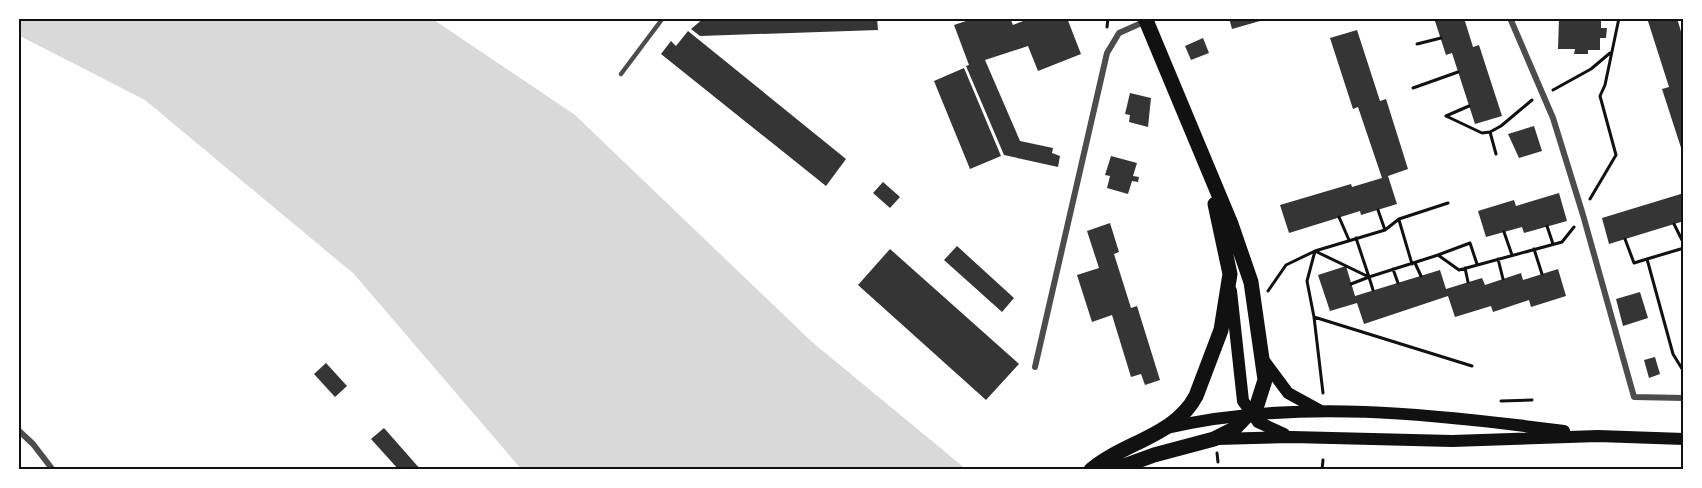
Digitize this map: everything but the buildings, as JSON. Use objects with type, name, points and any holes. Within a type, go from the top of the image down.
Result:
[{"type":"main road","points":[[1113,470],[1154,455],[1214,439],[1234,429],[1250,414],[1262,396],[1265,362],[1251,282],[1231,224],[1146,20]]},
{"type":"main road","points":[[1208,172],[1230,274],[1243,401],[1250,414],[1268,429],[1292,437]]},
{"type":"main road","points":[[1165,429],[1191,405],[1208,368],[1221,330],[1230,274]]},
{"type":"main road","points":[[1265,362],[1288,393],[1323,411]]},
{"type":"main road","points":[[1091,470],[1132,444],[1165,429],[1211,418],[1250,414],[1323,411],[1489,421],[1598,436]]},
{"type":"main road","points":[[1214,439],[1292,437],[1452,441],[1598,436],[1684,440]]},
{"type":"street","points":[[1510,18],[1553,118],[1634,397],[1684,398]]},
{"type":"street","points":[[1035,367],[1107,53],[1119,33],[1146,20]]},
{"type":"street","points":[[18,430],[33,444],[52,470]]},
{"type":"lane","points":[[621,74],[663,18]]},
{"type":"path","points":[[1107,27],[1108,18]]},
{"type":"path","points":[[1587,206],[1616,155],[1600,96],[1619,18]]},
{"type":"path","points":[[1417,44],[1441,38]]},
{"type":"path","points":[[1548,93],[1591,69],[1611,51]]},
{"type":"path","points":[[1413,88],[1458,72]]},
{"type":"path","points":[[1469,106],[1446,116],[1482,133],[1490,132],[1538,96]]},
{"type":"path","points":[[1490,132],[1496,153]]},
{"type":"path","points":[[1266,295],[1286,265],[1315,251],[1385,230],[1399,219],[1448,203]]},
{"type":"path","points":[[1378,210],[1385,230]]},
{"type":"path","points":[[1340,217],[1349,240]]},
{"type":"path","points":[[1399,219],[1414,263],[1421,276]]},
{"type":"path","points":[[1438,255],[1459,270],[1562,242],[1580,219]]},
{"type":"path","points":[[1625,239],[1634,263],[1684,246],[1674,224]]},
{"type":"path","points":[[1547,226],[1553,244]]},
{"type":"path","points":[[1504,232],[1512,255]]},
{"type":"path","points":[[1356,238],[1373,291]]},
{"type":"path","points":[[1351,284],[1470,243],[1477,264]]},
{"type":"path","points":[[1534,249],[1542,274]]},
{"type":"path","points":[[1315,251],[1369,278]]},
{"type":"path","points":[[1315,251],[1307,280],[1323,393]]},
{"type":"path","points":[[1497,259],[1503,279]]},
{"type":"path","points":[[1647,259],[1673,354],[1684,372]]},
{"type":"path","points":[[1464,268],[1468,282]]},
{"type":"path","points":[[1393,269],[1398,283]]},
{"type":"path","points":[[1314,317],[1472,366]]},
{"type":"path","points":[[1501,401],[1532,400]]},
{"type":"path","points":[[1322,470],[1323,460]]},
{"type":"shaded area","points":[[18,18],[431,18],[575,115],[812,342],[967,470],[522,470],[354,274],[145,100],[18,35]]}]
